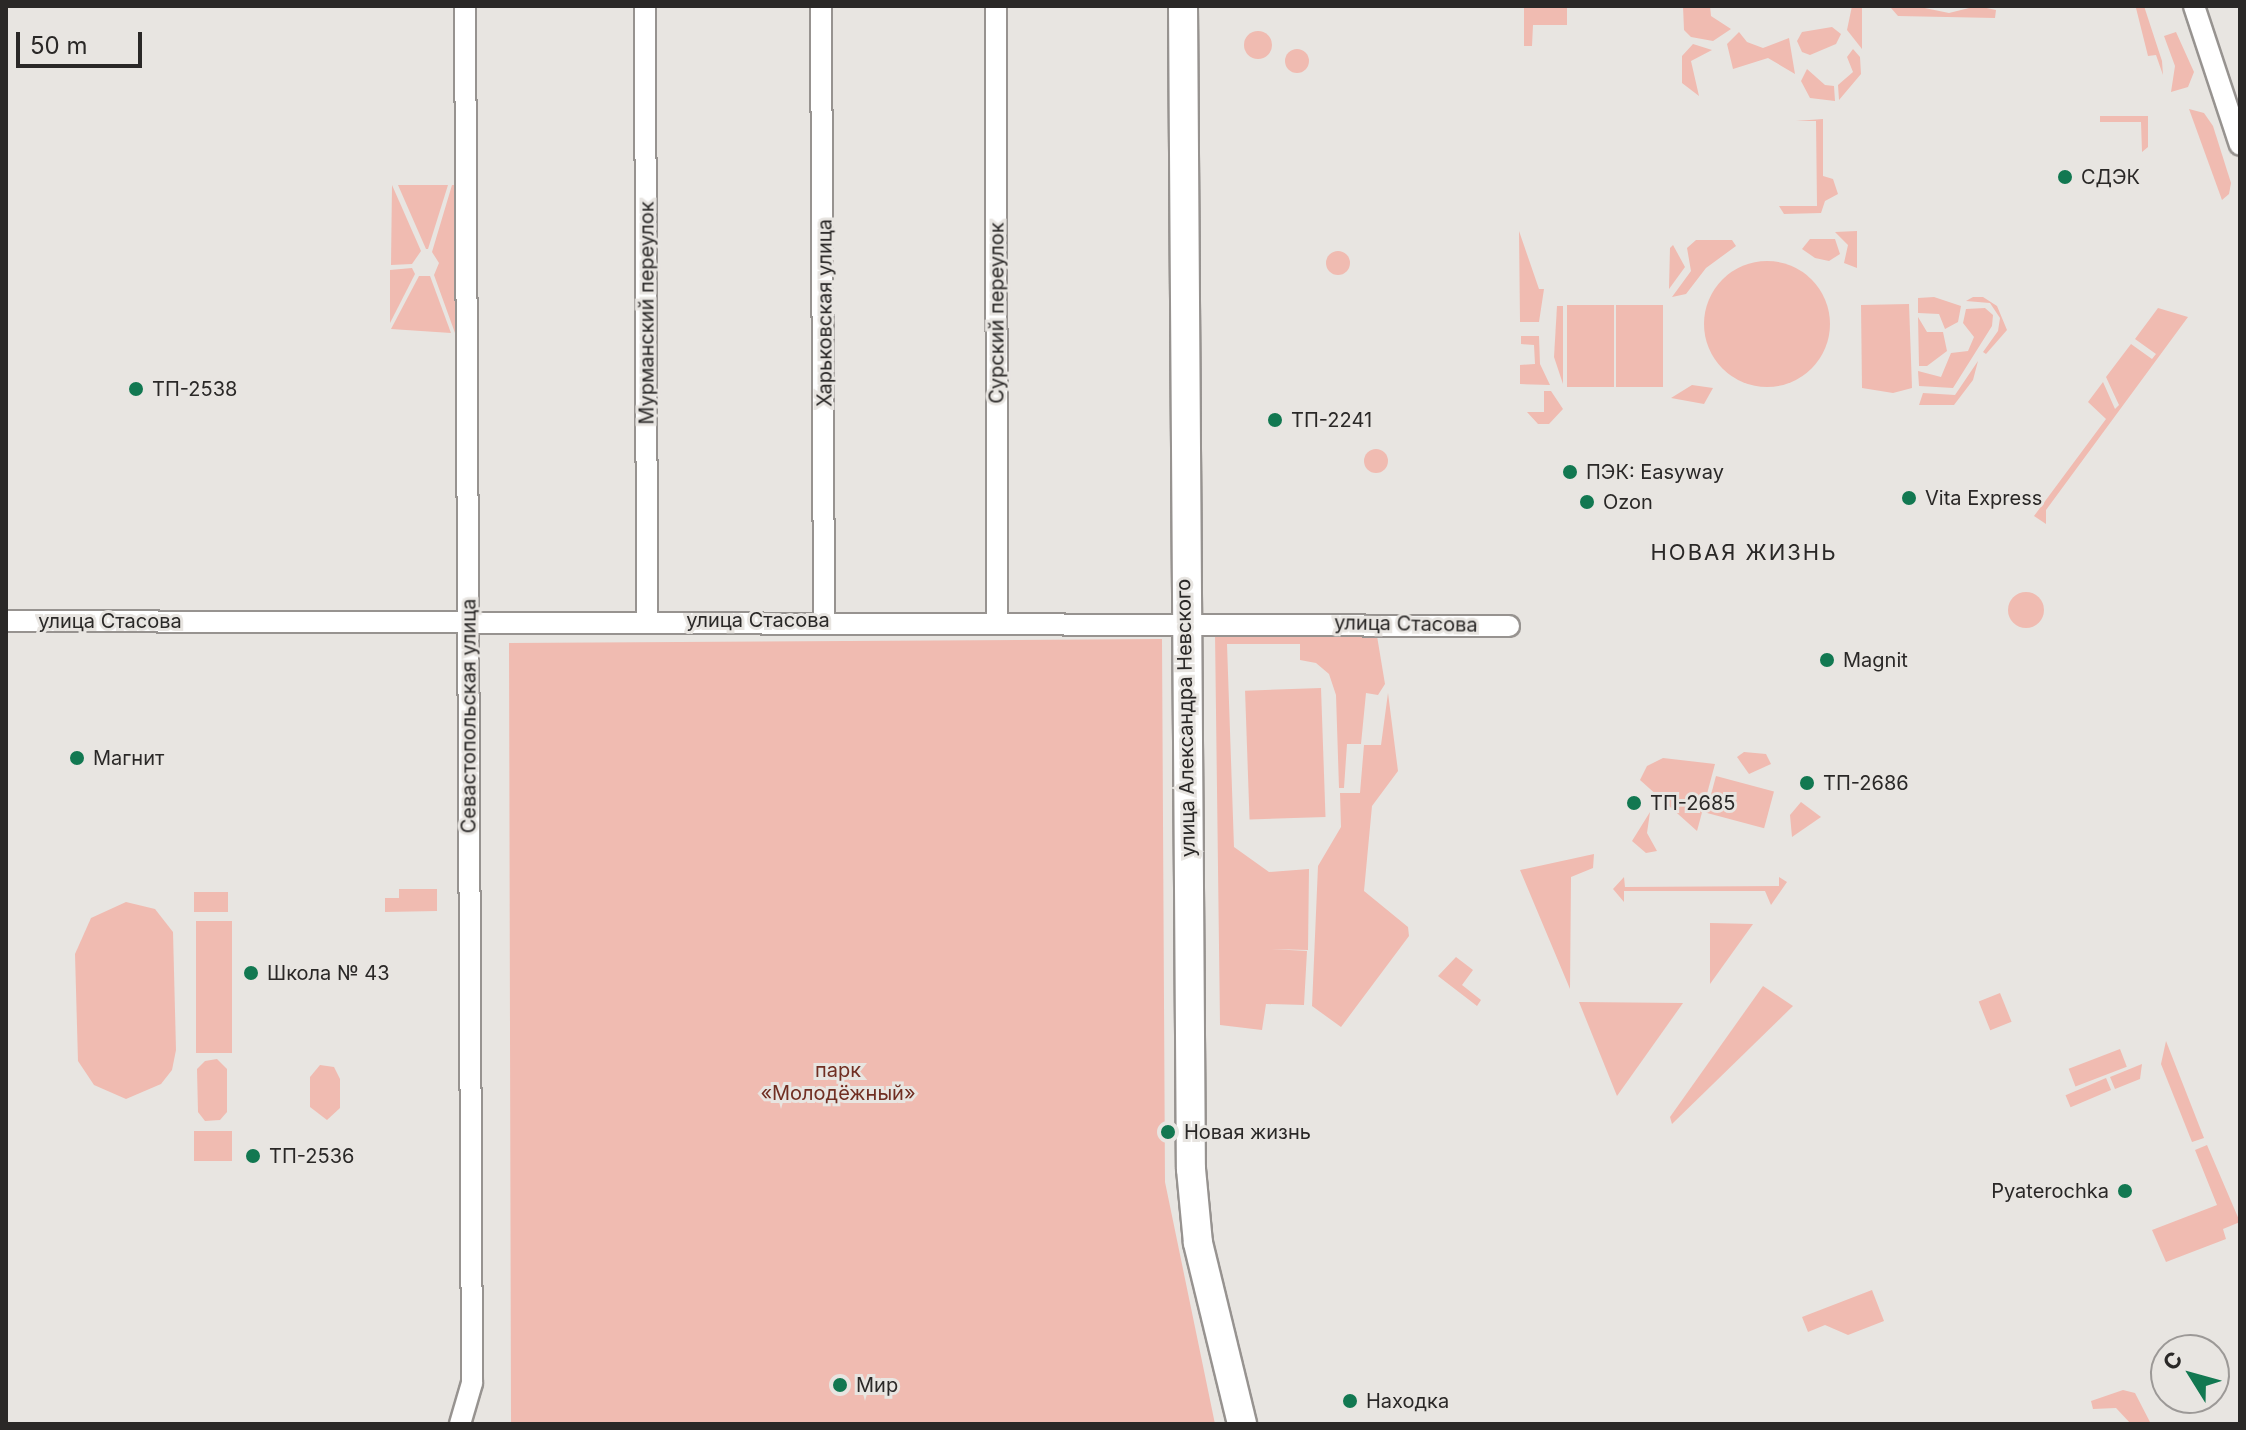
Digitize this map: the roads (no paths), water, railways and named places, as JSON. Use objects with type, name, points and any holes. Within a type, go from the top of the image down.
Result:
[{"type":"street","name":"Севастопольская улица","points":[[460,1424],[472,1383],[465,6]]},
{"type":"street","name":"Мурманский переулок","points":[[645,6],[647,621]]},
{"type":"street","name":"Харьковская улица","points":[[821,6],[824,620]]},
{"type":"street","name":"Сурский переулок","points":[[996,6],[997,620]]},
{"type":"street","name":"улица Александра Невского","points":[[1183,6],[1184,621],[1192,1184],[1202,1259],[1242,1424]]},
{"type":"street","points":[[2194,6],[2240,145]]},
{"type":"street","name":"улица Стасова","points":[[6,621],[997,620],[1509,626]]},
{"type":"place","name":"СДЭК","points":[[2065,177]]},
{"type":"place","name":"ТП-2538","points":[[136,389]]},
{"type":"place","name":"ТП-2241","points":[[1275,420]]},
{"type":"place","name":"ПЭК: Easyway","points":[[1570,472]]},
{"type":"place","name":"Vita Express","points":[[1909,498]]},
{"type":"place","name":"Ozon","points":[[1587,502]]},
{"type":"place","name":"Magnit","points":[[1827,660]]},
{"type":"place","name":"Магнит","points":[[77,758]]},
{"type":"place","name":"ТП-2686","points":[[1807,783]]},
{"type":"place","name":"ТП-2685","points":[[1634,803]]},
{"type":"place","name":"Школа № 43","points":[[251,973]]},
{"type":"place","name":"Новая жизнь","points":[[1168,1132]]},
{"type":"place","name":"ТП-2536","points":[[253,1156]]},
{"type":"place","name":"Pyaterochka","points":[[2125,1191]]},
{"type":"place","name":"Мир","points":[[840,1385]]},
{"type":"place","name":"Находка","points":[[1350,1401]]},
{"type":"district","name":"НОВАЯ ЖИЗНЬ","points":[[1744,553]]},
{"type":"park label","name":"парк «Молодёжный»","points":[[838,1082]]}]
